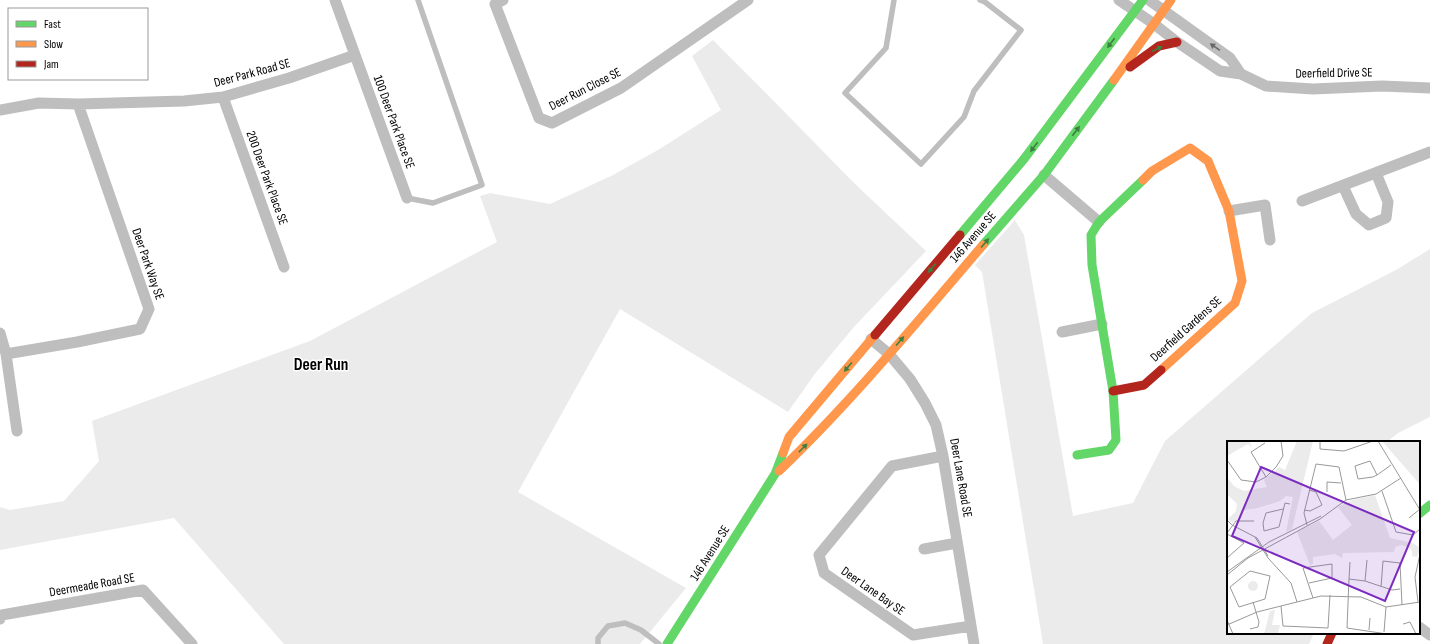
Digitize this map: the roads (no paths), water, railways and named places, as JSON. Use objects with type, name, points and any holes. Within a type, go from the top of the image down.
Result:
[{"type":"street","points":[[335,0],[355,55]]},
{"type":"street","name":"Deer Run Close SE","points":[[503,0],[496,4],[539,118],[552,123],[621,88],[748,0]]},
{"type":"street","name":"Deerfield Drive SE","points":[[1119,0],[1220,71],[1241,74],[1266,86],[1313,89],[1382,86],[1430,88]]},
{"type":"street","name":"146 Avenue SE","points":[[667,644],[775,474],[789,437],[1024,159],[1143,0]]},
{"type":"street","name":"Deerfield Drive SE","points":[[1149,0],[1230,58],[1241,74]]},
{"type":"street","name":"146 Avenue SE","points":[[775,474],[803,448],[889,354],[1044,175],[1171,0]]},
{"type":"street","points":[[1117,76],[1159,46],[1177,42]]},
{"type":"street","name":"Deer Park Road SE","points":[[0,110],[38,102],[78,104],[184,101],[223,98],[289,78],[355,55]]},
{"type":"street","name":"100 Deer Park Place SE","points":[[355,55],[407,198]]},
{"type":"street","name":"200 Deer Park Place SE","points":[[223,98],[284,267]]},
{"type":"street","name":"Deer Park Way SE","points":[[6,354],[77,342],[140,329],[149,309],[78,104]]},
{"type":"street","name":"Deerfield Gardens SE","points":[[1077,455],[1109,450],[1116,440],[1113,391],[1092,265],[1091,235],[1098,222],[1152,171],[1190,148],[1208,160],[1229,211],[1242,281],[1236,303],[1144,385],[1113,391]]},
{"type":"street","points":[[1302,201],[1376,174],[1430,152]]},
{"type":"street","points":[[1343,186],[1356,214],[1369,225],[1386,218],[1388,202],[1376,174]]},
{"type":"street","points":[[1044,175],[1098,222]]},
{"type":"street","points":[[1229,211],[1265,205],[1270,240]]},
{"type":"street","points":[[1062,332],[1102,324]]},
{"type":"street","points":[[0,333],[6,354],[17,431]]},
{"type":"street","name":"Deer Lane Road SE","points":[[872,339],[889,354],[910,379],[925,403],[936,425],[944,456],[974,644]]},
{"type":"street","name":"Deer Lane Bay SE","points":[[944,456],[892,466],[818,555],[824,573],[913,635],[971,626]]},
{"type":"street","points":[[1420,513],[1430,506]]},
{"type":"street","points":[[924,549],[958,543]]},
{"type":"street","name":"Deermeade Road SE","points":[[0,619],[2,615],[143,590],[192,644]]},
{"type":"street","points":[[1420,628],[1430,635]]},
{"type":"street","points":[[1327,644],[1332,634]]},
{"type":"lane","points":[[407,198],[433,203],[482,185],[418,0]]},
{"type":"lane","points":[[894,0],[886,48],[845,93],[921,164],[964,117],[974,91],[1020,30],[985,2],[980,0]]},
{"type":"lane","points":[[598,644],[598,638],[608,626],[625,623],[641,630],[659,644]]},
{"type":"district","name":"Deer Run","points":[[321,365]]}]
